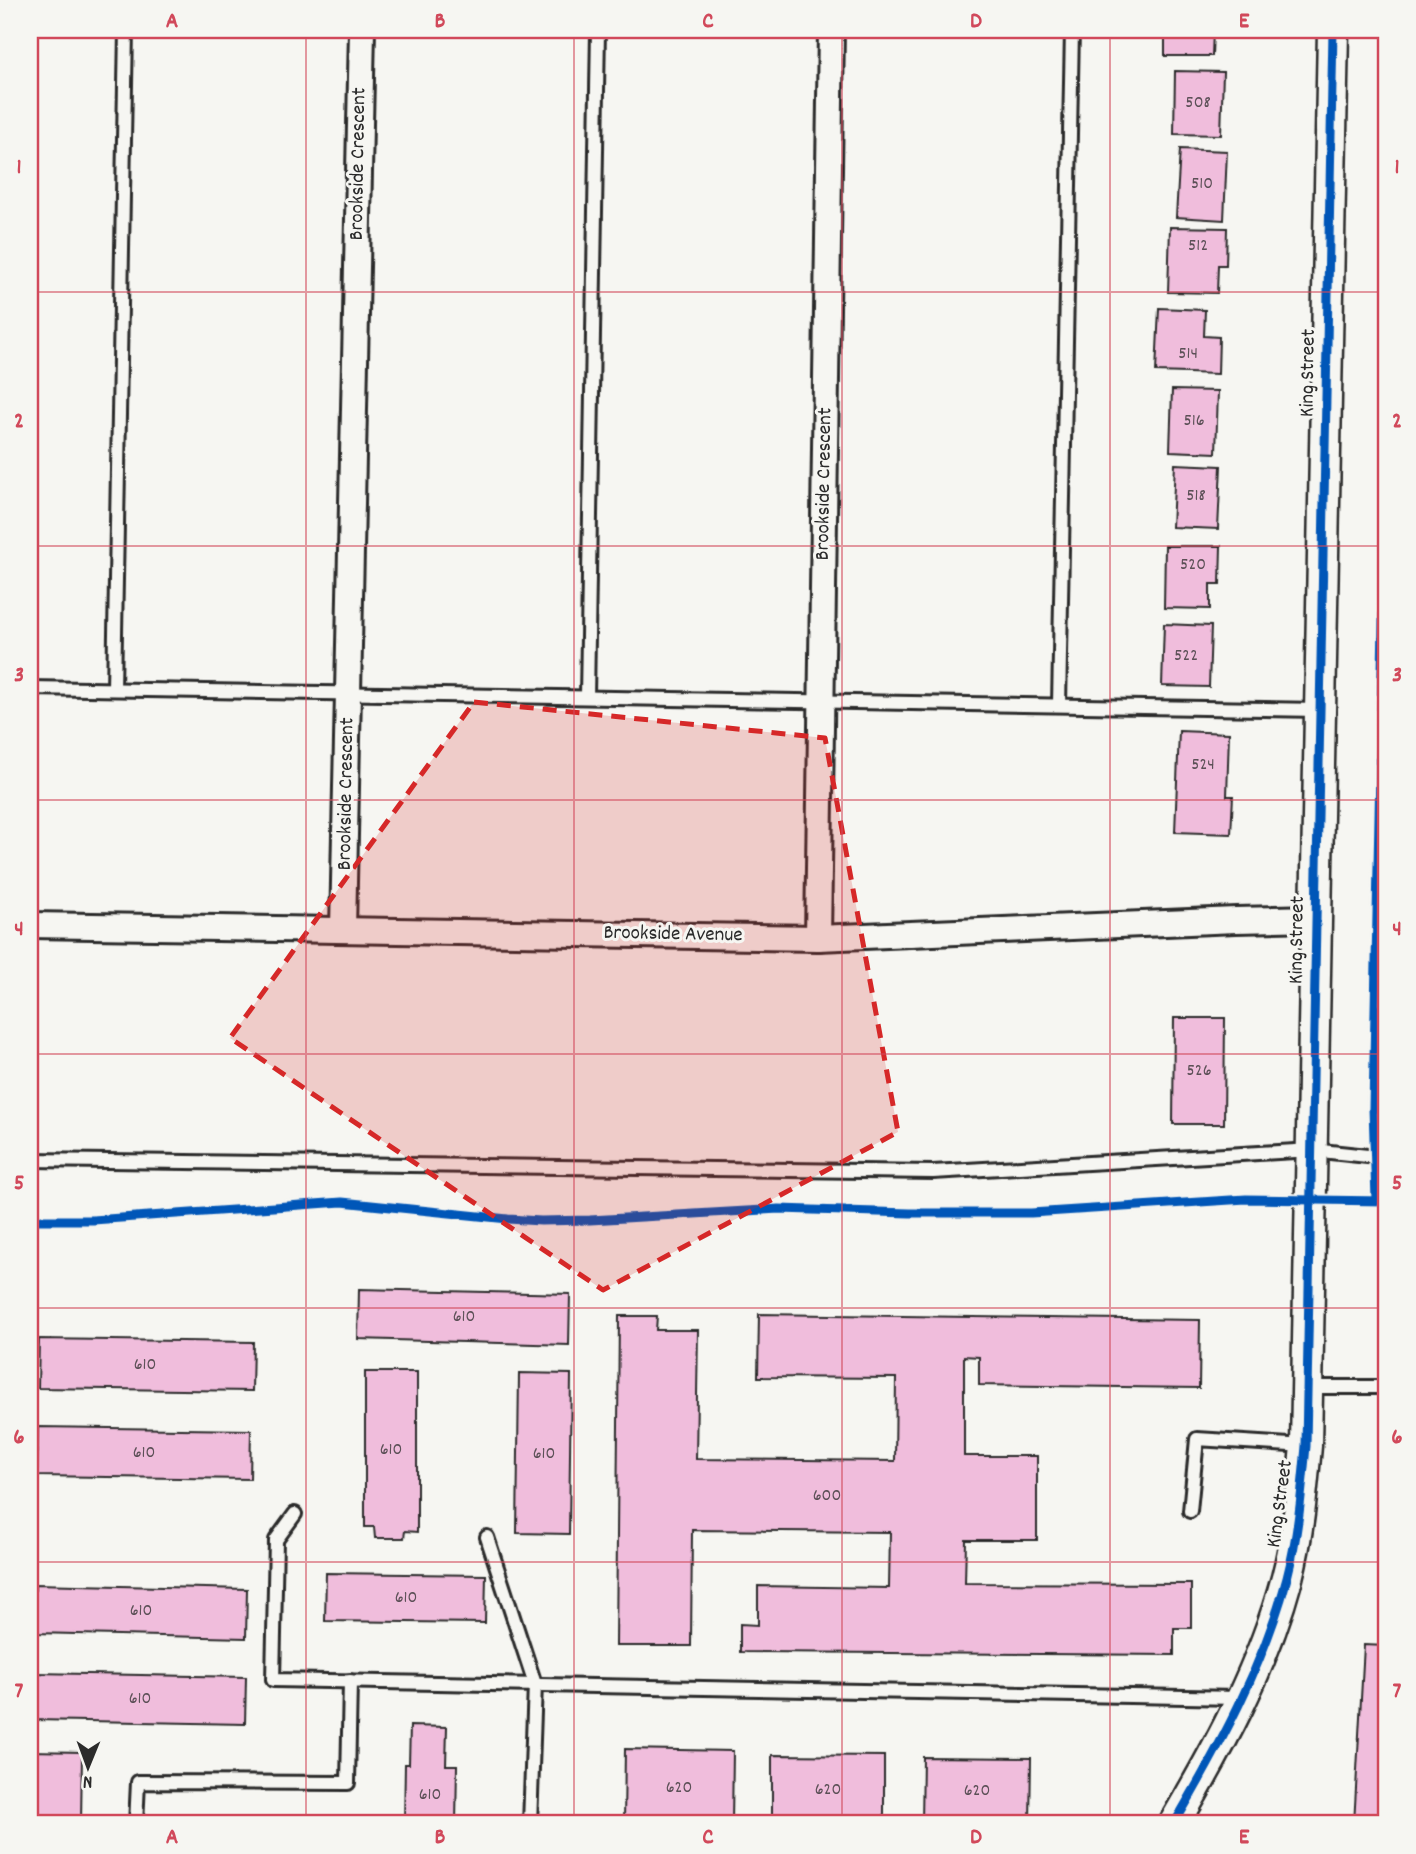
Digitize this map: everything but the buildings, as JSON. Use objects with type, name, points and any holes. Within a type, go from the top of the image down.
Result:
[{"type":"street","name":"Brookside Crescent","points":[[343,929],[362,30]]},
{"type":"street","name":"Brookside Crescent","points":[[818,938],[831,30]]},
{"type":"street","name":"King Street","points":[[1174,1824],[1217,1751],[1268,1639],[1287,1576],[1299,1511],[1306,1447],[1333,30]]},
{"type":"street","name":"Brookside Avenue","points":[[30,925],[818,938],[1316,918]]},
{"type":"lane","points":[[114,689],[126,30]]},
{"type":"lane","points":[[587,697],[598,30]]},
{"type":"lane","points":[[1059,705],[1072,30]]},
{"type":"lane","points":[[30,688],[1321,710]]},
{"type":"lane","points":[[30,1160],[933,1172],[1312,1150],[1386,1158]]},
{"type":"lane","points":[[1308,1387],[1386,1387]]},
{"type":"lane","points":[[1190,1511],[1197,1439],[1306,1447]]},
{"type":"lane","points":[[295,1514],[276,1540],[273,1680],[1243,1698]]},
{"type":"lane","points":[[487,1537],[535,1684],[530,1824]]},
{"type":"lane","points":[[136,1824],[138,1782],[348,1783],[350,1681]]},
{"type":"highlighted area","points":[[474,702],[825,738],[898,1132],[603,1290],[230,1038]]},
{"type":"cycle path","points":[[1174,1824],[1239,1705],[1266,1643],[1287,1578],[1294,1546],[1306,1446],[1333,30]]},
{"type":"cycle path","points":[[1376,1200],[1373,1108],[1386,477]]},
{"type":"cycle path","points":[[30,1220],[93,1220],[342,1202],[541,1221],[779,1209],[1031,1213],[1246,1199],[1386,1201]]}]
